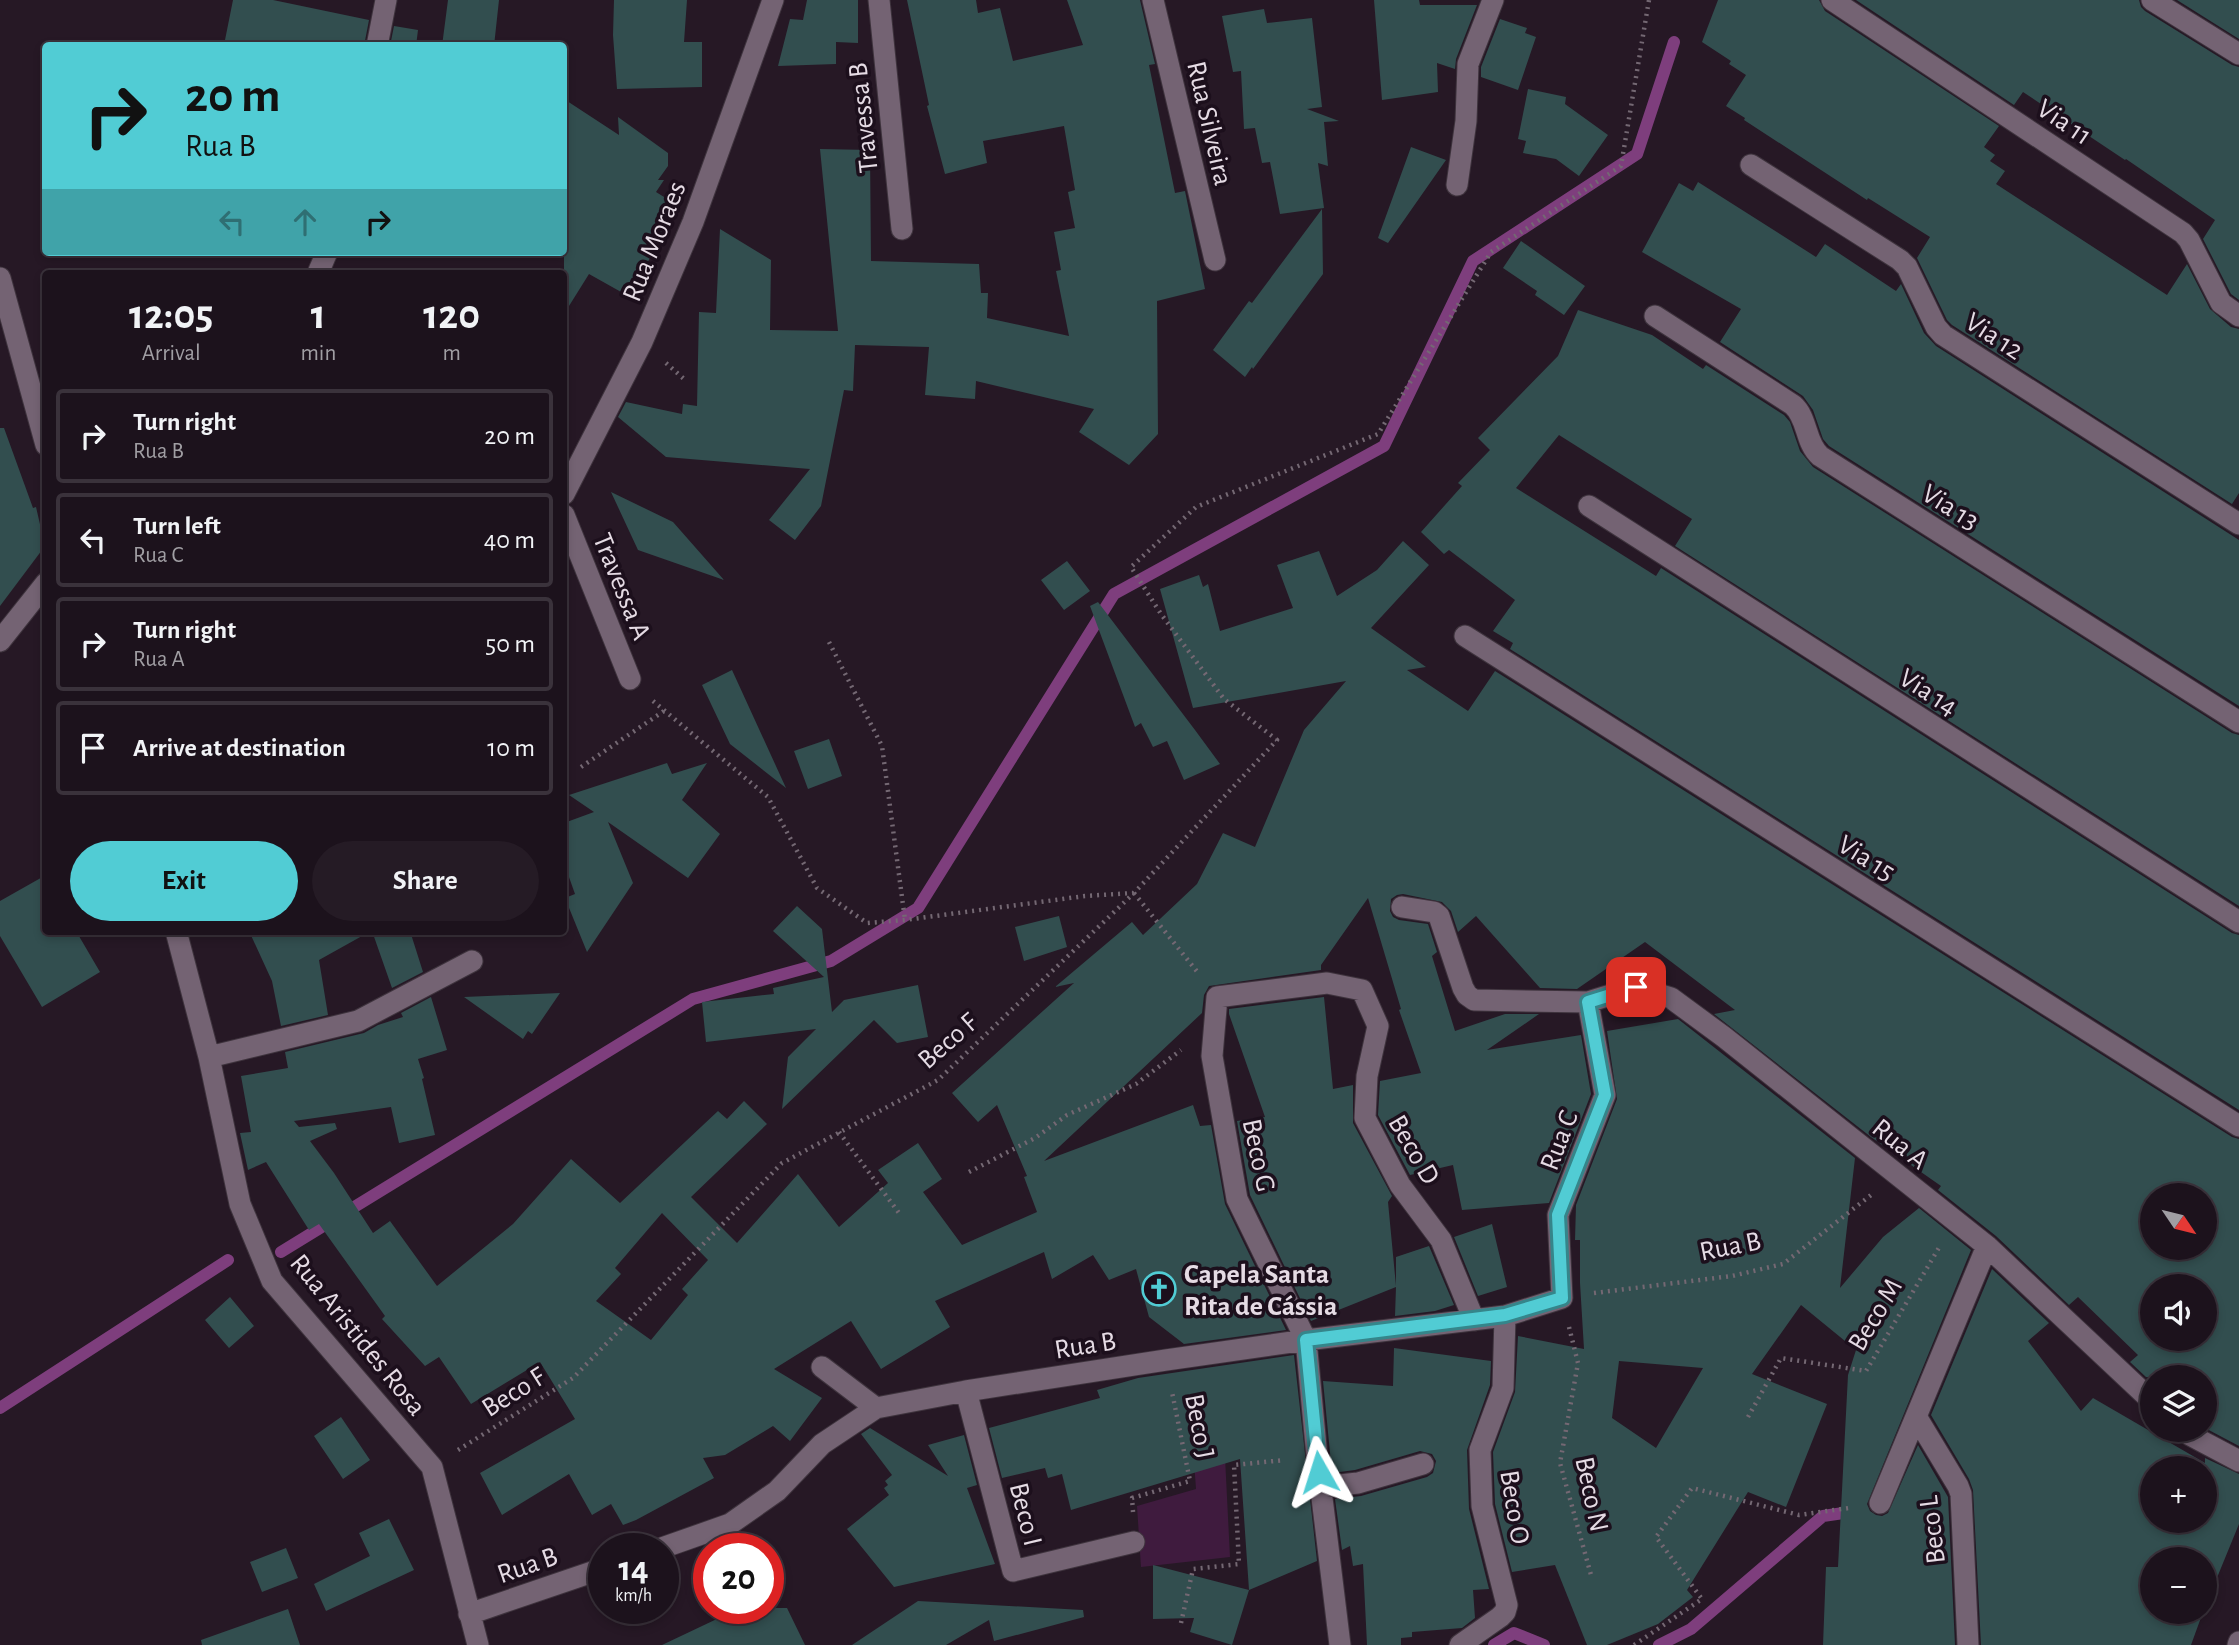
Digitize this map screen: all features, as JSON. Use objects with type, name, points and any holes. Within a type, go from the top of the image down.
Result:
[{"type":"street","points":[[378,42],[386,0]]},
{"type":"street","name":"Rua Moraes","points":[[567,488],[642,342],[693,222],[773,0]]},
{"type":"street","name":"Travessa B","points":[[879,0],[902,229]]},
{"type":"street","name":"Rua Silveira","points":[[1153,0],[1215,260]]},
{"type":"street","points":[[1457,184],[1466,121],[1468,64],[1493,0]]},
{"type":"street","name":"Via 11","points":[[1832,0],[2183,233],[2221,303],[2239,316]]},
{"type":"street","points":[[2152,0],[2239,54]]},
{"type":"street","name":"Via 12","points":[[1751,164],[1900,260],[1907,267],[1936,327],[1943,335],[2239,524]]},
{"type":"street","points":[[0,278],[42,430]]},
{"type":"street","name":"Via 13","points":[[1656,316],[1793,405],[1800,414],[1812,447],[1820,456],[2239,722]]},
{"type":"street","name":"Via 14","points":[[1589,506],[2239,922]]},
{"type":"street","name":"Travessa A","points":[[567,522],[630,679]]},
{"type":"street","points":[[0,641],[42,588]]},
{"type":"street","name":"Via 15","points":[[1465,636],[2239,1126]]},
{"type":"street","name":"Rua A","points":[[1402,907],[1434,912],[1440,916],[1464,988],[1467,995],[1474,1000],[1588,1002],[1636,987],[1671,998],[1987,1246],[2140,1390]]},
{"type":"street","name":"Rua Aristides Rosa","points":[[177,935],[209,1057],[240,1204],[272,1281],[432,1466],[478,1645]]},
{"type":"street","points":[[209,1057],[358,1021],[472,961]]},
{"type":"street","name":"Beco D","points":[[1217,997],[1327,983],[1362,990],[1378,1026],[1367,1076],[1365,1118],[1400,1185],[1441,1240],[1474,1320]]},
{"type":"street","name":"Beco G","points":[[1217,997],[1212,1055],[1237,1199],[1306,1340],[1340,1645]]},
{"type":"street","name":"Rua C","points":[[1562,1298],[1558,1215],[1605,1095],[1588,1002]]},
{"type":"street","name":"Beco L","points":[[1880,1503],[1987,1246]]},
{"type":"street","name":"Rua B","points":[[679,1542],[730,1524],[777,1491],[822,1444],[876,1408],[1166,1360],[1474,1320],[1505,1315],[1562,1298]]},
{"type":"street","name":"Beco O","points":[[1460,1645],[1500,1617],[1507,1605],[1482,1506],[1480,1450],[1503,1388],[1505,1315]]},
{"type":"street","points":[[822,1367],[876,1408]]},
{"type":"street","name":"Beco I","points":[[967,1391],[1013,1571],[1134,1542]]},
{"type":"street","name":"Beco L","points":[[1917,1418],[1961,1494],[1968,1645]]},
{"type":"street","points":[[2203,1442],[2239,1461]]},
{"type":"street","points":[[1321,1487],[1358,1483],[1423,1464]]},
{"type":"street","name":"Rua B","points":[[469,1614],[588,1573]]},
{"type":"path","name":"Beco F","points":[[432,1466],[573,1378],[782,1163],[938,1080],[1134,893],[1277,740],[1224,699],[1161,614],[1131,567],[1196,506],[1378,434],[1491,252],[1621,166],[1649,0]]},
{"type":"path","points":[[829,642],[882,747],[905,920]]},
{"type":"path","points":[[630,679],[768,797],[817,888],[867,923],[1085,896],[1134,893],[1217,997]]},
{"type":"path","points":[[581,767],[664,710]]},
{"type":"path","points":[[969,1172],[1035,1138],[1067,1115],[1136,1084],[1184,1048],[1212,1055]]},
{"type":"path","points":[[839,1132],[899,1213]]},
{"type":"path","name":"Rua B","points":[[1587,1294],[1732,1276],[1783,1264],[1896,1175]]},
{"type":"path","name":"Beco M","points":[[1748,1417],[1781,1358],[1866,1371],[1954,1221]]},
{"type":"path","name":"Beco N","points":[[1562,1298],[1578,1363],[1560,1463],[1591,1575]]},
{"type":"path","name":"Beco J","points":[[1134,1542],[1132,1498],[1190,1481],[1166,1360]]},
{"type":"path","points":[[1181,1623],[1193,1569],[1238,1564],[1234,1465],[1317,1457]]},
{"type":"path","points":[[1634,1645],[1702,1599],[1656,1537],[1692,1488],[1799,1515],[1880,1503]]},
{"type":"shaded area","points":[[1225,1457],[1230,1557],[1141,1567],[1137,1506],[1196,1489],[1194,1461]]},
{"type":"building","points":[[233,0],[273,0],[369,20],[365,42],[225,40]]},
{"type":"building","points":[[448,0],[499,0],[494,42],[443,42]]},
{"type":"building","points":[[614,0],[687,0],[684,42],[702,42],[702,87],[617,89],[613,35]]},
{"type":"building","points":[[807,0],[858,0],[858,43],[836,42],[836,64],[778,66],[790,19],[803,20]]},
{"type":"building","points":[[907,0],[976,0],[978,13],[1000,8],[1013,61],[1083,45],[1067,0],[1140,0],[1155,64],[1149,65],[1175,193],[1185,191],[1205,289],[1157,301],[1158,434],[1129,465],[1079,432],[1094,409],[976,381],[975,399],[925,395],[929,347],[855,345],[853,391],[844,390],[821,506],[795,540],[769,520],[810,469],[666,457],[618,417],[626,402],[682,414],[683,404],[697,406],[699,312],[716,313],[720,229],[771,260],[770,330],[838,331],[820,149],[870,150],[871,261],[979,264],[981,293],[988,293],[987,318],[1069,336],[1056,271],[1061,270],[1054,232],[1075,228],[1068,192],[1075,190],[1064,126],[983,141],[987,163],[945,174],[927,106],[929,105]]},
{"type":"building","points":[[1374,0],[1419,0],[1420,5],[1477,5],[1456,59],[1455,69],[1437,63],[1438,92],[1382,100]]},
{"type":"building","points":[[1718,0],[1819,0],[1825,11],[1999,126],[1984,147],[1995,155],[1990,161],[2005,171],[1996,184],[2167,295],[2187,264],[2210,309],[2231,327],[2239,329],[2239,493],[2232,504],[1952,325],[1947,320],[1917,258],[1930,237],[1868,198],[1867,200],[1726,106],[1746,75],[1729,64],[1731,61],[1702,42]]},
{"type":"building","points":[[1856,0],[2139,0],[2145,11],[2239,67],[2239,300],[2231,294],[2203,239],[2215,220],[2023,92],[2014,105]]},
{"type":"building","points":[[2177,0],[2239,0],[2239,39]]},
{"type":"building","points":[[1264,9],[1267,23],[1312,18],[1322,107],[1307,109],[1339,121],[1324,122],[1328,166],[1318,163],[1324,208],[1280,214],[1270,162],[1262,163],[1255,128],[1244,129],[1241,71],[1233,72],[1222,16]]},
{"type":"building","points":[[1500,19],[1527,28],[1525,33],[1536,37],[1518,90],[1481,77],[1481,67]]},
{"type":"building","points":[[394,26],[418,30],[416,42],[391,42]]},
{"type":"building","points":[[1528,89],[1566,97],[1565,104],[1608,135],[1579,176],[1556,159],[1523,153],[1526,141],[1518,139]]},
{"type":"building","points":[[567,101],[619,135],[618,117],[668,153],[668,166],[658,180],[664,180],[656,192],[677,205],[630,297],[589,274],[567,309],[567,270],[564,270],[564,256],[567,256]]},
{"type":"building","points":[[1411,147],[1446,160],[1388,243],[1378,238]]},
{"type":"building","points":[[1698,182],[1816,257],[1825,244],[1896,291],[1901,284],[1924,333],[1936,346],[2239,540],[2239,706],[1829,446],[1823,439],[1813,410],[1803,396],[1720,342],[1741,309],[1642,252],[1679,183],[1693,191]]},
{"type":"building","points":[[1322,209],[1323,274],[1245,377],[1213,350],[1249,301],[1252,303]]},
{"type":"building","points":[[1521,241],[1585,286],[1564,315],[1535,295],[1537,291],[1503,268]]},
{"type":"building","points":[[1578,310],[1652,335],[1703,369],[1706,365],[1784,415],[1790,422],[1800,451],[1813,467],[2239,735],[2239,906],[1675,546],[1692,519],[1559,435],[1516,488],[1656,576],[1661,568],[2239,935],[2239,1110],[1510,649],[1513,643],[1493,631],[1515,600],[1449,550],[1444,554],[1421,532],[1462,486],[1458,483],[1490,450],[1478,438],[1558,356]]},
{"type":"building","points":[[0,428],[4,428],[33,508],[36,507],[42,533],[42,550],[0,606]]},
{"type":"building","points":[[611,492],[673,522],[724,580],[638,550]]},
{"type":"building","points":[[1403,541],[1429,565],[1371,628],[1426,667],[1407,670],[1468,711],[1495,671],[2239,1139],[2239,1446],[2217,1434],[2217,1365],[2140,1365],[2140,1371],[2130,1362],[2138,1355],[2078,1297],[2069,1305],[1996,1236],[1938,1190],[1941,1186],[1871,1137],[1714,1014],[1735,1010],[1645,942],[1577,989],[1540,988],[1476,916],[1458,932],[1451,911],[1442,902],[1403,894],[1391,899],[1390,911],[1393,917],[1399,920],[1428,924],[1437,952],[1432,956],[1455,1031],[1505,1014],[1539,1014],[1487,1050],[1581,1035],[1591,1094],[1549,1203],[1462,1210],[1453,1165],[1410,1175],[1378,1115],[1380,1081],[1421,1073],[1399,1010],[1401,1009],[1368,898],[1321,965],[1321,970],[1209,986],[1204,995],[1202,1013],[1044,1161],[1193,1105],[1200,1126],[1211,1125],[1225,1204],[1286,1330],[1184,1344],[1149,1317],[1136,1269],[1109,1280],[1093,1255],[1052,1279],[1044,1252],[935,1301],[950,1327],[881,1369],[851,1321],[774,1369],[822,1398],[790,1441],[773,1426],[725,1455],[703,1458],[714,1478],[636,1520],[623,1525],[611,1504],[592,1515],[569,1474],[502,1515],[480,1473],[575,1419],[540,1362],[471,1404],[439,1357],[425,1366],[382,1319],[385,1316],[319,1224],[309,1230],[266,1162],[248,1170],[240,1133],[251,1132],[241,1076],[288,1068],[285,1052],[364,1033],[403,1017],[401,1013],[431,997],[447,1050],[418,1059],[435,1135],[399,1143],[391,1107],[294,1121],[299,1127],[335,1123],[337,1129],[310,1141],[373,1233],[390,1221],[437,1286],[513,1224],[571,1159],[620,1203],[718,1111],[727,1119],[744,1101],[767,1124],[691,1197],[737,1243],[798,1174],[839,1227],[888,1183],[878,1170],[918,1143],[942,1179],[923,1192],[962,1245],[1037,1212],[1024,1177],[1027,1176],[997,1105],[978,1122],[952,1093],[1074,983],[1055,987],[1132,922],[1143,935],[1197,884],[1223,833],[1255,847],[1304,730],[1346,681],[1193,708],[1160,589],[1199,575],[1203,587],[1208,584],[1220,631],[1293,608],[1277,565],[1319,551],[1337,596],[1377,570]],"holes":[[[662,1213],[708,1260],[682,1289],[688,1295],[651,1340],[596,1301],[621,1274],[615,1268]]]},
{"type":"building","points":[[1067,561],[1090,591],[1064,610],[1041,580]]},
{"type":"building","points":[[1098,602],[1220,764],[1184,780],[1167,741],[1153,747],[1141,723],[1135,727],[1090,606]]},
{"type":"building","points":[[732,670],[786,788],[730,744],[702,685]]},
{"type":"building","points":[[829,739],[842,776],[808,789],[794,751]]},
{"type":"building","points":[[667,763],[672,774],[707,763],[682,800],[720,834],[688,878],[608,822],[633,883],[587,952],[567,903],[567,897],[575,894],[567,871],[567,822],[594,812],[569,795]]},
{"type":"building","points":[[42,877],[42,935],[78,935],[100,972],[42,1007],[0,936],[0,901]]},
{"type":"building","points":[[797,906],[822,929],[832,1012],[844,1000],[918,985],[928,1037],[897,1043],[874,1020],[782,1109],[788,1057],[816,1029],[706,1042],[702,1002],[774,994],[773,988],[824,977],[773,931]]},
{"type":"building","points":[[1059,916],[1067,947],[1024,961],[1015,927]]},
{"type":"building","points":[[251,935],[364,935],[319,960],[328,1015],[281,1026],[272,981]]},
{"type":"building","points":[[373,935],[411,935],[423,972],[392,988]]},
{"type":"building","points":[[560,993],[532,1034],[528,1031],[523,1039],[464,997]]},
{"type":"building","points":[[1324,997],[1333,1089],[1353,1085],[1353,1123],[1392,1196],[1388,1202],[1396,1286],[1396,1257],[1429,1246],[1454,1305],[1435,1311],[1395,1316],[1396,1287],[1311,1321],[1250,1195],[1237,1121],[1265,1117],[1229,1009]]},
{"type":"building","points":[[1678,1019],[1855,1158],[1840,1288],[1883,1237],[1919,1208],[1971,1250],[1867,1504],[1870,1511],[1876,1515],[1888,1513],[1918,1445],[1948,1497],[1955,1645],[1823,1645],[1826,1567],[1838,1567],[1848,1375],[1856,1350],[1801,1305],[1752,1374],[1827,1404],[1786,1507],[1748,1492],[1687,1590],[1693,1597],[1658,1624],[1607,1645],[1587,1645],[1555,1565],[1512,1572],[1495,1504],[1493,1452],[1515,1392],[1518,1336],[1584,1349],[1580,1240],[1575,1240],[1576,1205],[1617,1099],[1607,1031]],"holes":[[[1619,1361],[1703,1368],[1656,1448],[1612,1418]]]},
{"type":"building","points":[[1492,1224],[1507,1287],[1478,1296],[1454,1237]]},
{"type":"building","points":[[1992,1269],[2049,1323],[2028,1341],[2081,1411],[2093,1398],[2140,1425],[2140,1442],[2169,1442],[2193,1456],[2140,1456],[2140,1533],[2217,1533],[2217,1464],[2239,1474],[2239,1524],[2217,1578],[2217,1547],[2140,1547],[2140,1624],[2199,1624],[2191,1645],[1981,1645],[1973,1490],[1931,1415]]},
{"type":"building","points":[[230,1297],[254,1326],[229,1348],[205,1320]]},
{"type":"building","points":[[1394,1348],[1491,1361],[1490,1385],[1467,1450],[1469,1509],[1489,1589],[1473,1590],[1475,1618],[1462,1628],[1412,1632],[1412,1637],[1401,1638],[1401,1645],[1367,1645],[1363,1564],[1353,1566],[1350,1546],[1342,1550],[1335,1499],[1361,1496],[1427,1477],[1433,1473],[1436,1461],[1432,1454],[1420,1451],[1355,1470],[1332,1473],[1323,1381],[1393,1386]]},
{"type":"building","points":[[1294,1355],[1317,1561],[1249,1590],[1240,1459],[1071,1510],[1062,1474],[1048,1478],[1045,1468],[1002,1478],[989,1428],[1100,1398],[1097,1390],[1138,1378]]},
{"type":"building","points":[[341,1417],[370,1460],[343,1479],[314,1436]]},
{"type":"building","points":[[870,1428],[948,1476],[928,1445],[964,1435],[977,1485],[967,1488],[995,1564],[894,1587],[847,1529],[889,1495],[884,1488],[888,1485],[885,1481],[892,1475],[861,1434]]},
{"type":"building","points":[[389,1519],[414,1570],[326,1611],[314,1584],[370,1556],[359,1533]]},
{"type":"building","points":[[286,1548],[298,1578],[262,1592],[250,1562]]},
{"type":"building","points":[[1153,1565],[1249,1590],[1232,1645],[1190,1632],[1194,1618],[1153,1619]]},
{"type":"building","points":[[918,1601],[1083,1610],[1084,1617],[994,1641],[989,1620],[946,1645],[852,1645]]},
{"type":"building","points":[[784,1608],[787,1608],[805,1645],[662,1645],[706,1624],[784,1624]]},
{"type":"building","points":[[288,1609],[300,1645],[202,1645],[201,1640]]},
{"type":"waterway","points":[[281,1252],[693,999],[831,961],[918,908],[1114,594],[1384,446],[1473,261],[1637,154],[1674,42]]},
{"type":"waterway","points":[[0,1408],[228,1260]]},
{"type":"waterway","points":[[1659,1645],[1691,1629],[1823,1516],[1857,1511]]},
{"type":"waterway","points":[[1494,1645],[1514,1633],[1544,1645]]},
{"type":"place","name":"Capela Santa Rita de Cássia","points":[[1159,1289]]},
{"type":"route","points":[[1319,1472],[1306,1340],[1505,1315],[1562,1298],[1558,1215],[1605,1095],[1588,1002],[1636,987]]}]
